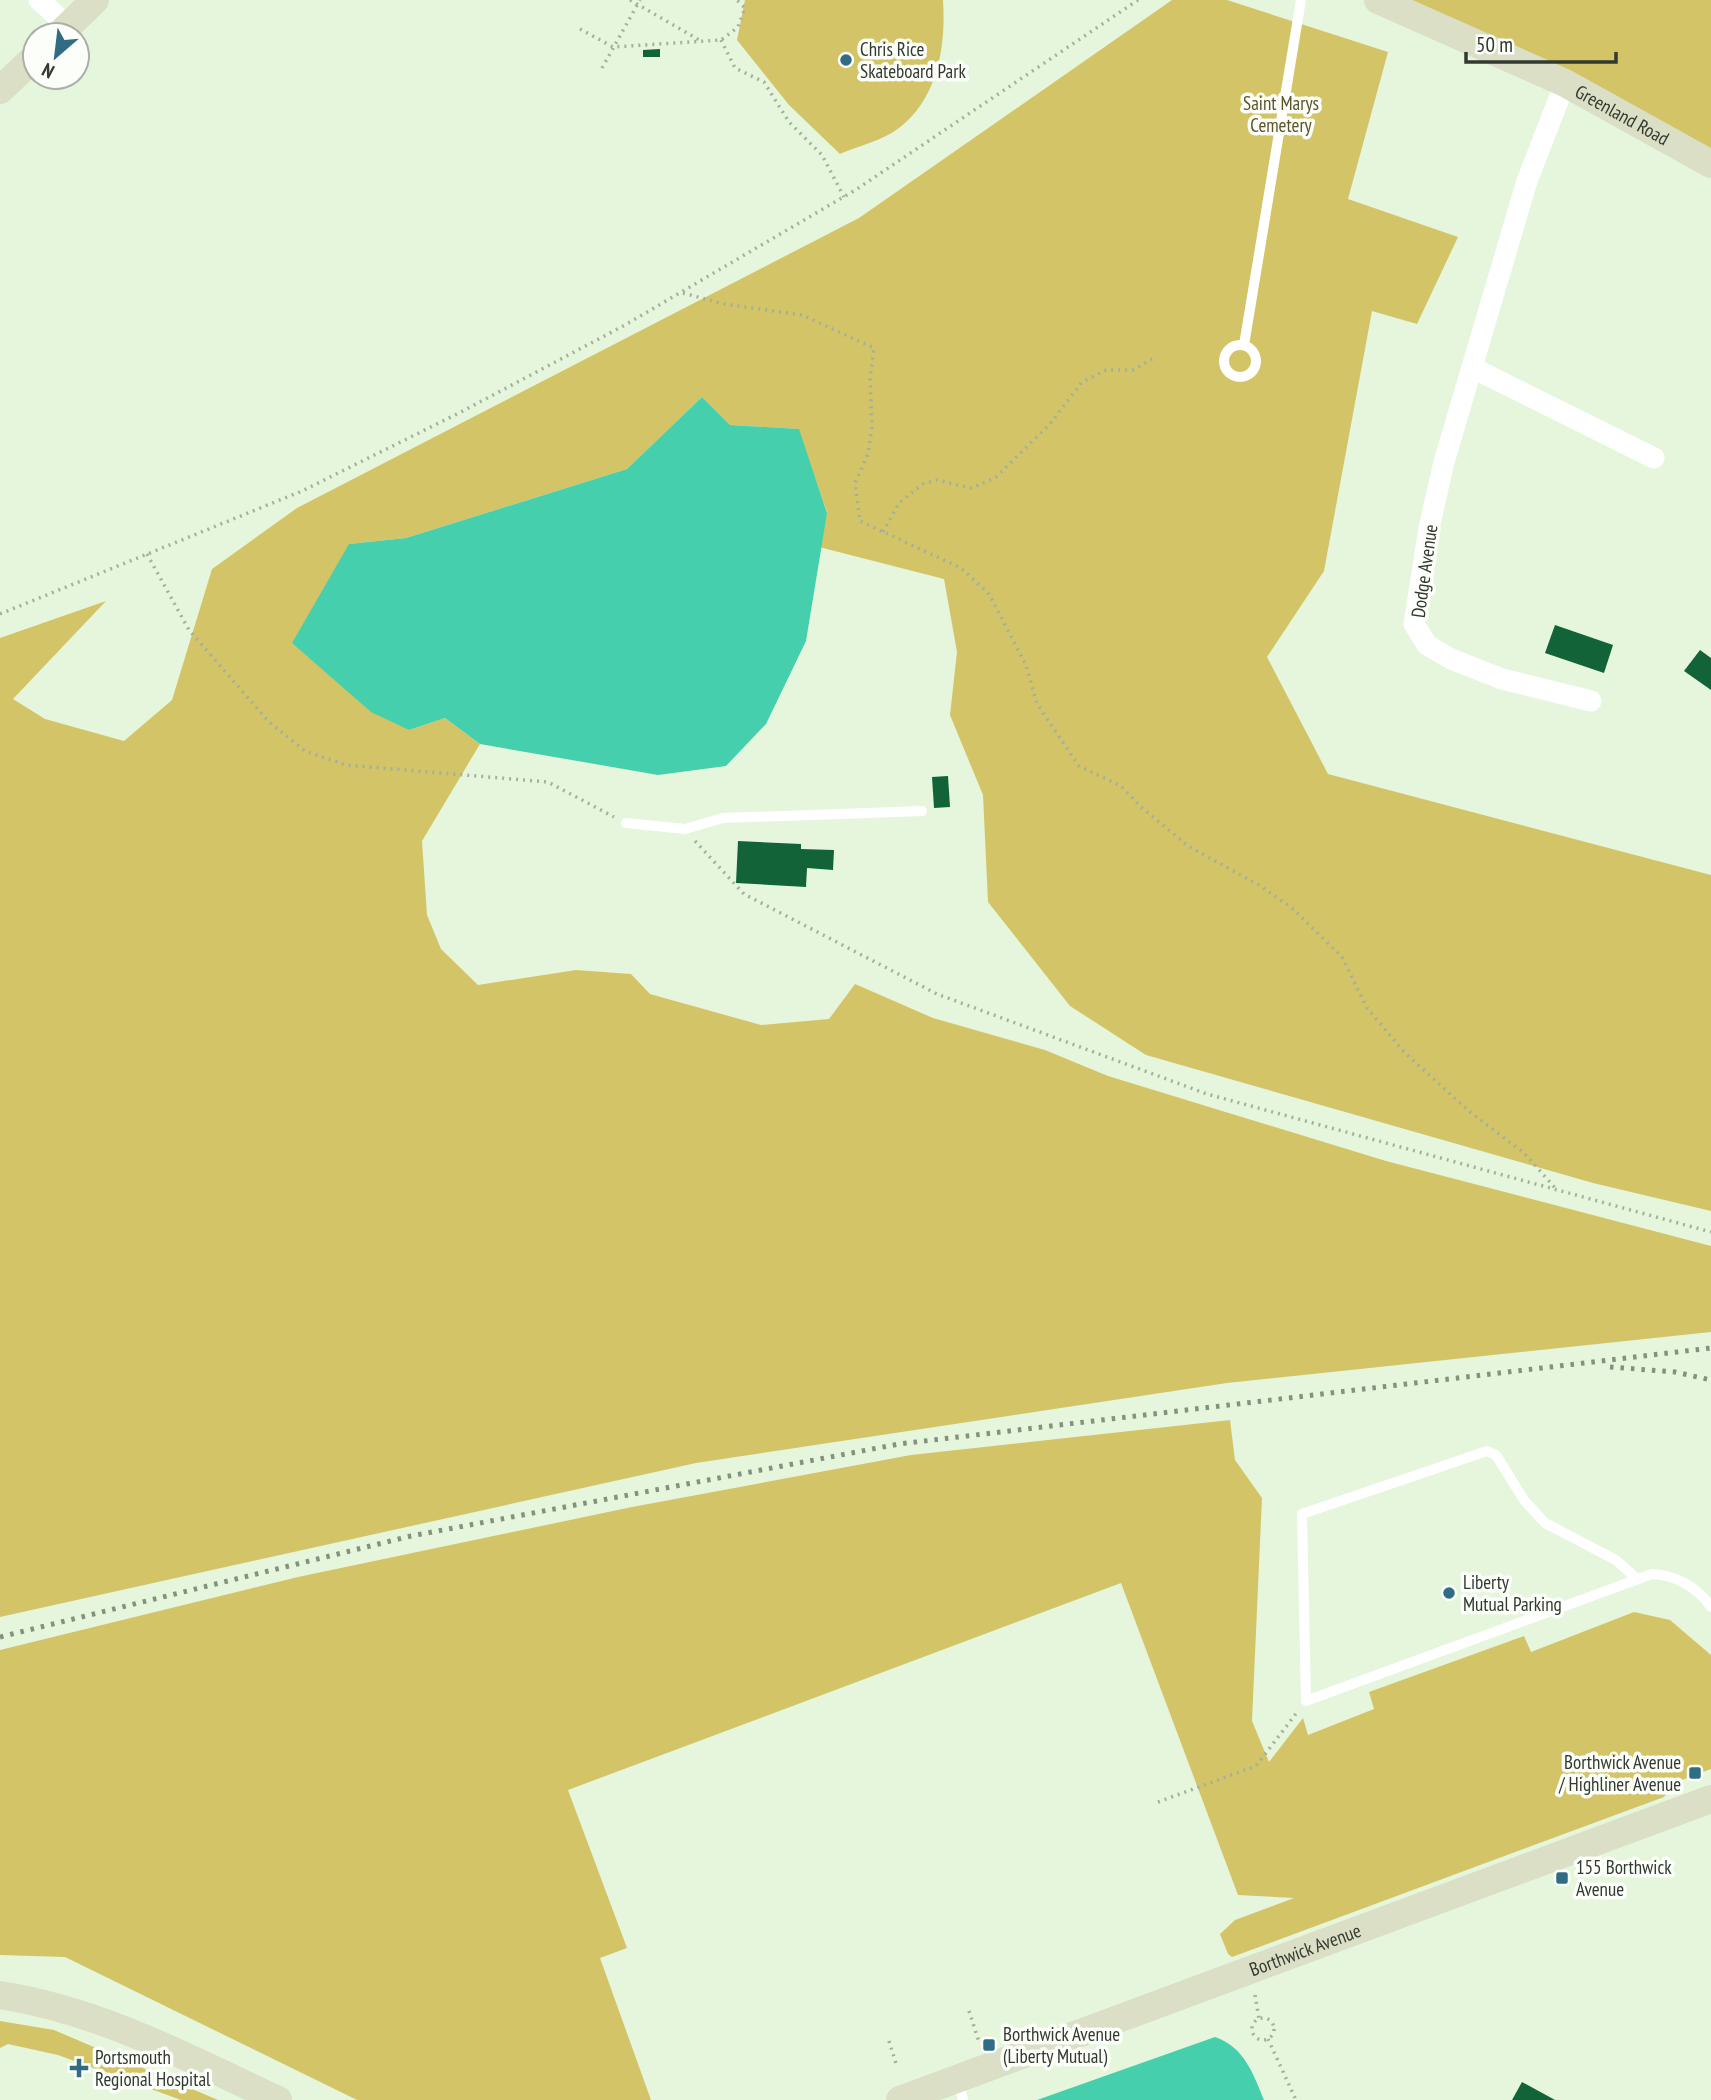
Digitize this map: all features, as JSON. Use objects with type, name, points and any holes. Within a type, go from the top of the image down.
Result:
[{"type":"street","points":[[39,0],[55,21]]},
{"type":"street","points":[[73,21],[95,0]]},
{"type":"street","name":"Greenland Road","points":[[1378,0],[1565,83],[1711,164]]},
{"type":"street","points":[[0,90],[21,70]]},
{"type":"street","name":"Dodge Avenue","points":[[1565,83],[1527,181],[1444,462],[1429,528],[1414,624],[1427,645],[1451,659],[1503,679],[1591,701]]},
{"type":"street","points":[[1473,368],[1654,458]]},
{"type":"street","name":"Borthwick Avenue","points":[[918,2097],[961,2089],[1711,1799]]},
{"type":"street","points":[[0,1996],[54,2006],[112,2024],[278,2100]]},
{"type":"lane","points":[[1244,345],[1301,0]]},
{"type":"lane","points":[[626,823],[685,829],[723,818],[922,811]]},
{"type":"lane","points":[[1636,1578],[1616,1560],[1545,1523],[1524,1500],[1496,1455],[1487,1451],[1302,1514],[1306,1701],[1636,1578],[1666,1574],[1689,1586],[1711,1607]]},
{"type":"path","points":[[630,0],[639,2],[702,41]]},
{"type":"path","points":[[580,29],[613,47],[721,40],[738,27],[743,16],[745,8],[737,0]]},
{"type":"path","points":[[0,614],[302,491],[369,459],[683,293],[844,197],[1138,0]]},
{"type":"path","points":[[602,68],[639,2]]},
{"type":"path","points":[[721,40],[735,68],[764,82],[789,122],[822,155],[844,197]]},
{"type":"path","points":[[683,293],[724,303],[802,315],[874,348],[870,378],[872,427],[868,454],[855,483],[860,521],[882,533],[908,541],[961,568],[989,594],[1026,665],[1037,704],[1079,766],[1121,786],[1148,814],[1188,846],[1259,885],[1292,908],[1342,957],[1367,1008],[1405,1053],[1471,1112],[1524,1153],[1557,1191]]},
{"type":"path","points":[[882,533],[900,503],[923,484],[937,480],[971,488],[995,478],[1050,424],[1082,382],[1106,370],[1133,370],[1154,358]]},
{"type":"path","points":[[147,554],[189,630],[269,722],[305,751],[346,765],[548,782],[626,823]]},
{"type":"path","points":[[685,829],[744,894],[937,994],[1207,1094],[1711,1232]]},
{"type":"path","points":[[1158,1802],[1256,1766],[1306,1701]]},
{"type":"path","points":[[1255,1995],[1259,2019]]},
{"type":"path","points":[[969,2011],[979,2042]]},
{"type":"path","points":[[1259,2019],[1270,2021],[1274,2026],[1274,2032],[1268,2039],[1259,2040],[1252,2032],[1254,2022],[1259,2019]]},
{"type":"path","points":[[1268,2039],[1296,2100]]},
{"type":"path","points":[[889,2041],[897,2067]]},
{"type":"green space","name":"Chris Rice Skateboard Park","points":[[745,0],[943,0],[941,53],[937,70],[923,102],[912,116],[893,132],[840,154],[789,105],[737,40]]},
{"type":"green space","name":"Saint Marys Cemetery","points":[[1172,0],[1227,0],[1388,52],[1348,199],[1458,237],[1417,324],[1372,311],[1324,571],[1267,657],[1328,774],[1711,875],[1711,1211],[1593,1183],[1146,1055],[1070,1006],[988,902],[983,795],[950,715],[957,652],[944,579],[819,547],[827,512],[798,429],[730,425],[702,397],[627,469],[406,538],[349,544],[409,730],[445,718],[480,744],[422,841],[427,915],[441,949],[478,985],[576,970],[631,974],[650,994],[761,1025],[829,1019],[855,984],[933,1018],[1045,1050],[1108,1076],[1386,1161],[1711,1246],[1711,1332],[1227,1383],[696,1463],[0,1617],[0,638],[106,601],[13,699],[45,719],[124,741],[172,700],[212,569],[297,508],[859,218]]},
{"type":"green space","points":[[1384,0],[1711,0],[1711,174]]},
{"type":"green space","points":[[1230,1420],[1235,1460],[1262,1498],[1252,1721],[1269,1762],[1303,1718],[1308,1735],[1374,1709],[1369,1692],[1524,1636],[1531,1652],[1634,1612],[1670,1620],[1711,1655],[1711,1769],[1672,1784],[1664,1797],[1232,1957],[1228,1954],[1220,1934],[1235,1920],[1294,1898],[1238,1895],[1121,1583],[568,1790],[627,1948],[600,1958],[651,2100],[357,2100],[65,1957],[0,1955],[0,1650],[298,1577],[632,1507],[911,1455]]},
{"type":"green space","points":[[0,2021],[54,2030],[218,2100],[181,2100],[58,2055],[8,2044],[0,2048]]},
{"type":"water","points":[[702,397],[730,425],[799,429],[827,513],[806,641],[766,724],[726,766],[658,775],[480,744],[445,718],[409,730],[371,712],[292,643],[349,544],[406,538],[627,469]]},
{"type":"water","points":[[1215,2037],[1225,2041],[1240,2054],[1264,2100],[1037,2100]]},
{"type":"building","points":[[660,49],[660,57],[643,57],[643,50]]},
{"type":"building","points":[[1555,625],[1613,645],[1604,673],[1545,653]]},
{"type":"building","points":[[1700,650],[1711,658],[1711,690],[1684,671]]},
{"type":"building","points":[[948,776],[950,807],[934,808],[932,777]]},
{"type":"building","points":[[738,841],[801,844],[801,849],[834,850],[833,870],[807,868],[806,887],[736,883]]},
{"type":"building","points":[[1522,2082],[1555,2100],[1512,2100]]},
{"type":"railway","points":[[0,1637],[411,1536],[899,1444],[1711,1348]]},
{"type":"railway","points":[[1610,1367],[1675,1372],[1711,1380]]},
{"type":"place","name":"Chris Rice Skateboard Park","points":[[846,60]]},
{"type":"place","name":"Liberty Mutual Parking","points":[[1449,1593]]},
{"type":"place","name":"Borthwick Avenue / Highliner Avenue","points":[[1695,1773]]},
{"type":"place","name":"155 Borthwick Avenue","points":[[1562,1878]]},
{"type":"place","name":"Borthwick Avenue (Liberty Mutual)","points":[[989,2045]]},
{"type":"place","name":"Portsmouth Regional Hospital","points":[[79,2068]]}]
